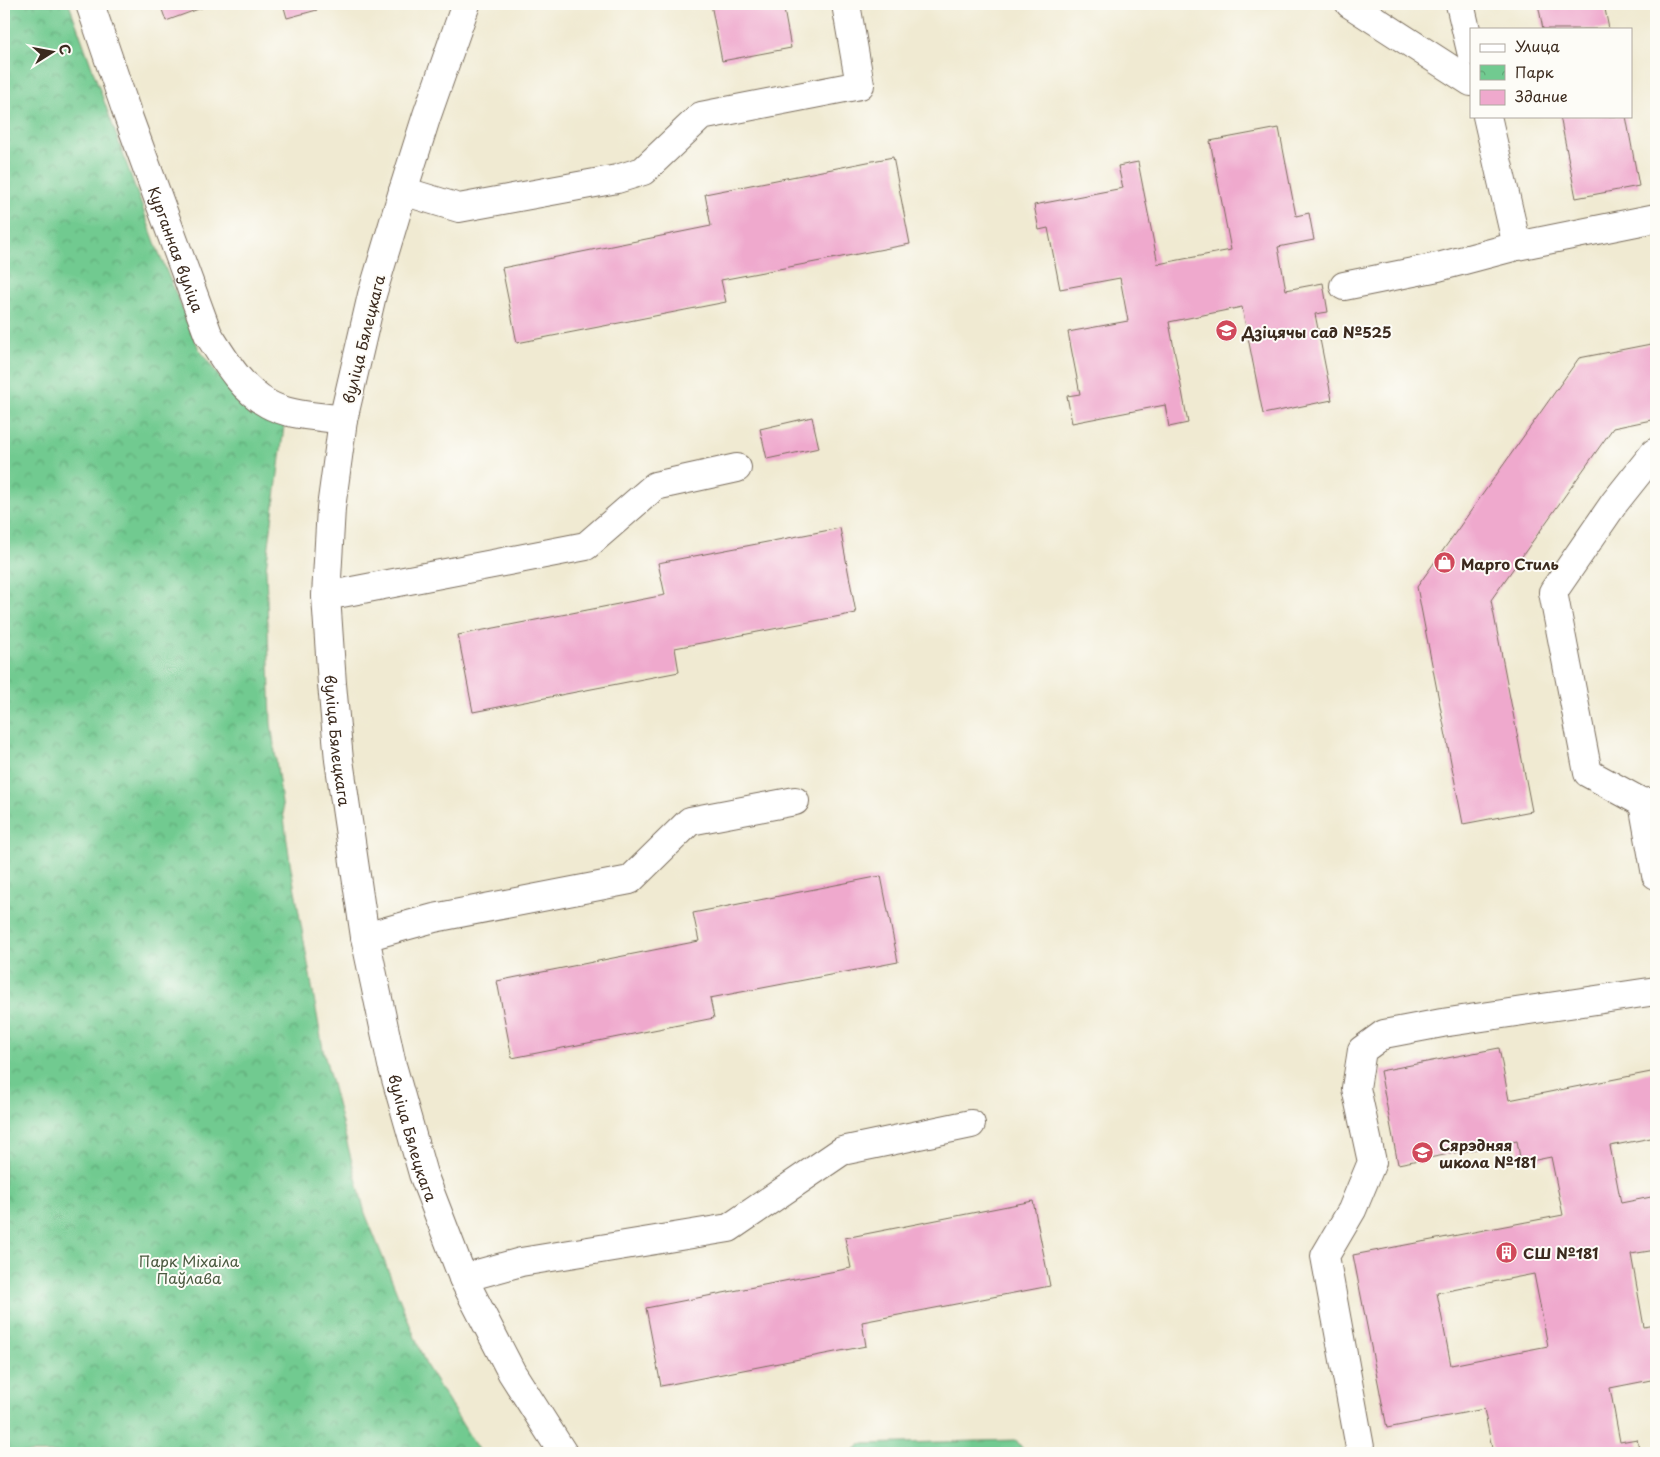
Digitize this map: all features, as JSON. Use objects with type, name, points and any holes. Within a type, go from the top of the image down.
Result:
[{"type":"street","name":"Курганная вуліца","points":[[90,4],[128,116],[208,334],[242,383],[268,404],[292,412],[343,420]]},
{"type":"street","name":"вуліца Бялецкага","points":[[466,4],[427,115],[372,295],[343,420],[331,508],[326,596],[339,760],[365,937],[392,1066],[420,1164],[463,1278],[512,1373],[563,1453]]},
{"type":"street","points":[[403,191],[459,208],[617,179],[643,171],[701,116],[860,84],[846,4]]},
{"type":"street","points":[[1350,4],[1470,81]]},
{"type":"street","points":[[1460,4],[1470,47]]},
{"type":"street","points":[[1487,118],[1517,246]]},
{"type":"street","points":[[1344,286],[1438,267],[1517,246],[1656,218]]},
{"type":"street","points":[[1656,453],[1654,453],[1615,502],[1553,592],[1588,773],[1650,802],[1656,874]]},
{"type":"street","points":[[326,596],[586,546],[655,486],[737,468]]},
{"type":"street","points":[[365,937],[434,918],[630,880],[690,821],[795,801]]},
{"type":"street","points":[[1360,1453],[1326,1256],[1352,1210],[1372,1162],[1356,1088],[1362,1050],[1384,1034],[1442,1023],[1656,991]]},
{"type":"street","points":[[463,1278],[521,1262],[729,1228],[842,1151],[971,1124]]},
{"type":"green space","name":"Парк Міхаіла Паўлава","points":[[4,4],[69,4],[157,248],[199,349],[221,379],[235,393],[267,417],[284,426],[266,569],[271,723],[290,862],[323,1049],[365,1213],[426,1365],[480,1453],[4,1453]]},
{"type":"green space","points":[[1016,1440],[1026,1453],[850,1453],[862,1444]]},
{"type":"building","points":[[160,4],[212,4],[166,21]]},
{"type":"building","points":[[283,4],[316,4],[317,10],[287,18]]},
{"type":"building","points":[[711,4],[783,4],[791,48],[722,61]]},
{"type":"building","points":[[1538,4],[1604,4],[1609,28],[1543,28]]},
{"type":"building","points":[[1560,118],[1626,118],[1639,186],[1576,198]]},
{"type":"building","points":[[1279,128],[1296,216],[1309,213],[1314,240],[1278,247],[1286,290],[1323,283],[1328,312],[1315,314],[1332,400],[1263,414],[1242,307],[1169,322],[1188,423],[1169,427],[1165,405],[1072,423],[1067,396],[1080,394],[1068,332],[1128,321],[1120,278],[1060,289],[1048,228],[1039,230],[1034,205],[1123,188],[1118,166],[1138,162],[1158,264],[1231,250],[1210,141]]},
{"type":"building","points":[[893,157],[910,244],[721,280],[726,302],[517,343],[502,268],[711,226],[705,194]]},
{"type":"building","points":[[1656,343],[1656,419],[1613,428],[1491,600],[1532,811],[1463,824],[1417,587],[1579,358]]},
{"type":"building","points":[[812,417],[819,448],[767,459],[760,429]]},
{"type":"building","points":[[840,528],[856,613],[675,648],[679,672],[473,712],[458,635],[665,595],[658,563]]},
{"type":"building","points":[[881,876],[898,962],[710,998],[714,1018],[512,1058],[497,981],[699,941],[693,913]]},
{"type":"building","name":"СШ №181","points":[[1499,1048],[1509,1100],[1656,1071],[1656,1137],[1610,1146],[1621,1203],[1656,1196],[1656,1250],[1631,1254],[1644,1327],[1656,1325],[1656,1379],[1610,1388],[1620,1442],[1637,1439],[1640,1453],[1493,1453],[1484,1409],[1387,1428],[1353,1255],[1563,1215],[1551,1157],[1521,1163],[1517,1141],[1398,1164],[1380,1071]],"holes":[[[1534,1274],[1548,1346],[1451,1365],[1437,1293]]]},
{"type":"building","points":[[1033,1201],[1050,1286],[862,1322],[866,1346],[661,1386],[646,1308],[851,1268],[845,1238]]},
{"type":"place","name":"Дзіцячы сад №525","points":[[1226,331]]},
{"type":"place","name":"Марго Стиль","points":[[1445,563]]},
{"type":"place","name":"Сярэдняя школа №181","points":[[1423,1153]]},
{"type":"place","name":"СШ №181","points":[[1507,1252]]}]
